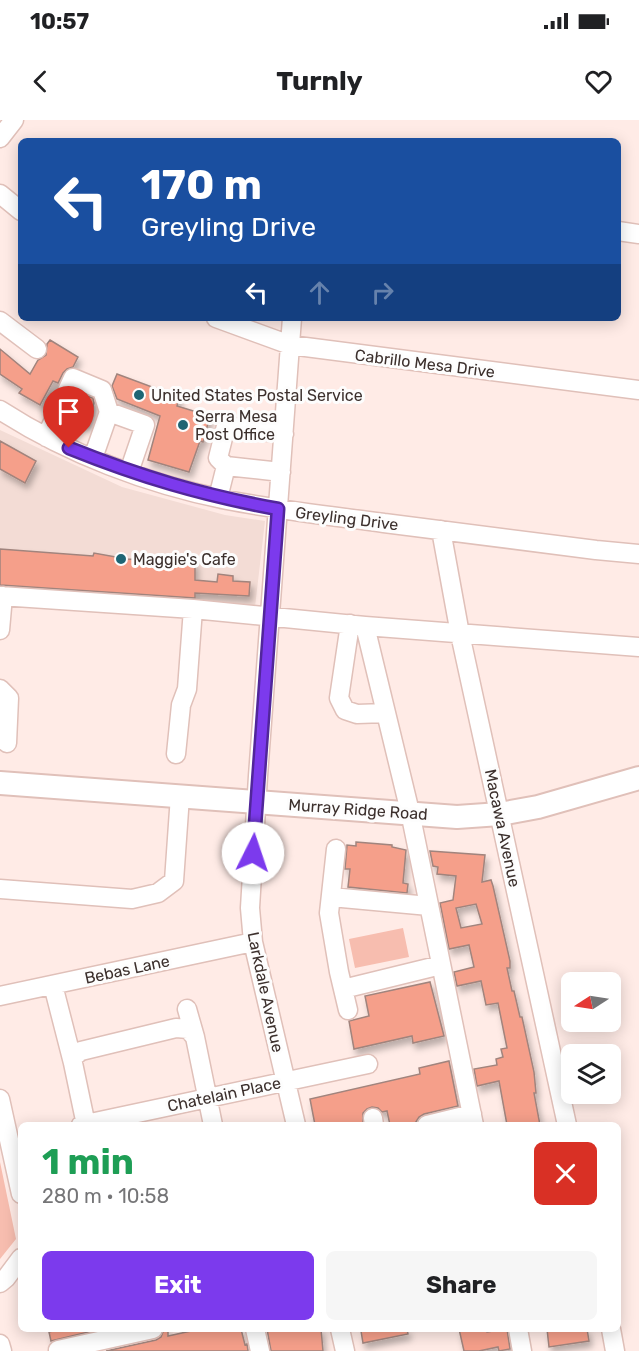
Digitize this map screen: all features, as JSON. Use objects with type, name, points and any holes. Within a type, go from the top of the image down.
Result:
[{"type":"main road","name":"Murray Ridge Road","points":[[0,783],[457,817],[500,814],[538,807],[639,778]]},
{"type":"street","points":[[0,138],[15,120]]},
{"type":"street","points":[[0,194],[18,209]]},
{"type":"street","points":[[621,231],[639,234]]},
{"type":"street","points":[[0,321],[38,349]]},
{"type":"street","name":"Cabrillo Mesa Drive","points":[[224,321],[290,345],[639,390]]},
{"type":"street","name":"Larkdale Avenue","points":[[292,321],[250,908],[253,942],[295,1122]]},
{"type":"street","points":[[46,437],[73,378],[102,390],[109,412],[93,458]]},
{"type":"street","name":"Greyling Drive","points":[[0,410],[46,437],[93,458],[129,472],[218,498],[278,509],[639,554]]},
{"type":"street","points":[[109,412],[145,425],[129,472]]},
{"type":"street","points":[[281,472],[226,466],[218,458],[226,426],[284,434]]},
{"type":"street","points":[[218,498],[226,466]]},
{"type":"street","name":"Macawa Avenue","points":[[441,530],[460,634],[566,1122]]},
{"type":"street","points":[[0,630],[1,596],[270,615],[460,634],[639,647]]},
{"type":"street","points":[[176,754],[181,705],[187,689],[192,609]]},
{"type":"street","points":[[358,625],[386,712],[410,812],[473,1119],[450,1122]]},
{"type":"street","points":[[358,625],[339,698],[345,710],[357,714],[386,712]]},
{"type":"street","points":[[0,689],[9,698],[7,743]]},
{"type":"street","points":[[0,890],[132,899],[158,892],[174,881],[180,796]]},
{"type":"street","points":[[336,849],[329,913],[348,1010]]},
{"type":"street","points":[[331,897],[429,906]]},
{"type":"street","name":"Bebas Lane","points":[[0,996],[253,942]]},
{"type":"street","points":[[343,989],[441,965]]},
{"type":"street","points":[[53,985],[73,1064],[83,1122]]},
{"type":"street","points":[[187,1009],[212,1122]]},
{"type":"street","points":[[73,1064],[73,1057],[81,1051],[176,1028],[188,1029],[195,1037]]},
{"type":"street","name":"Chatelain Place","points":[[98,1122],[368,1064]]},
{"type":"street","points":[[0,1099],[16,1139],[18,1161]]},
{"type":"street","points":[[0,1282],[18,1266]]},
{"type":"street","points":[[70,1349],[141,1332]]},
{"type":"street","points":[[256,1332],[260,1351]]},
{"type":"street","points":[[341,1332],[345,1351]]},
{"type":"street","points":[[519,1332],[522,1351]]},
{"type":"street","points":[[611,1332],[615,1351]]},
{"type":"street","points":[[0,1344],[2,1351]]},
{"type":"shaded area","points":[[0,430],[122,487],[225,515],[265,521],[255,607],[0,587]]},
{"type":"shaded area","points":[[403,928],[409,957],[355,968],[349,939]]},
{"type":"shaded area","points":[[0,1162],[16,1239],[0,1259]]},
{"type":"building","points":[[50,340],[78,357],[73,367],[63,373],[58,383],[53,381],[40,405],[19,393],[22,389],[0,374],[0,349],[30,374],[38,360],[46,355],[47,344]]},
{"type":"building","points":[[117,374],[168,393],[180,395],[177,406],[210,416],[203,442],[200,441],[189,472],[148,460],[160,416],[117,399],[112,386]]},
{"type":"building","points":[[79,393],[93,398],[94,403],[88,426],[68,416]]},
{"type":"building","points":[[0,441],[36,461],[25,483],[0,469]]},
{"type":"building","points":[[0,549],[93,556],[94,553],[127,559],[195,562],[195,580],[217,582],[218,574],[233,576],[233,581],[250,582],[249,596],[195,593],[195,598],[0,585]]},
{"type":"building","points":[[356,842],[392,845],[392,847],[406,850],[403,883],[408,884],[407,893],[348,887],[350,869],[345,869],[347,845],[356,846]]},
{"type":"building","points":[[430,851],[485,855],[482,882],[491,880],[493,886],[510,961],[510,968],[507,968],[512,991],[514,991],[520,1017],[522,1017],[534,1072],[536,1093],[534,1093],[539,1122],[506,1122],[499,1081],[477,1086],[474,1069],[497,1065],[496,1059],[503,1057],[501,1049],[507,1048],[498,1003],[486,1005],[481,981],[457,986],[454,972],[474,967],[469,945],[449,949],[440,903],[453,900],[456,876],[437,874],[438,867],[433,866]],"holes":[[[476,904],[482,924],[461,928],[456,908]]]},
{"type":"building","points":[[430,982],[444,1036],[413,1043],[412,1036],[354,1049],[349,1021],[369,1016],[365,996]]},
{"type":"building","points":[[449,1061],[458,1106],[424,1114],[416,1122],[389,1122],[387,1111],[382,1112],[372,1107],[363,1113],[363,1122],[314,1122],[310,1099],[420,1074],[419,1068]]},
{"type":"building","points":[[49,1332],[88,1332],[51,1341]]},
{"type":"building","points":[[163,1332],[168,1332],[168,1336],[186,1332],[242,1332],[248,1351],[106,1351],[161,1337]]},
{"type":"building","points":[[268,1332],[321,1332],[323,1351],[271,1351]]},
{"type":"building","points":[[361,1332],[408,1332],[408,1334],[363,1343]]},
{"type":"building","points":[[460,1332],[507,1332],[510,1349],[499,1351],[498,1347],[464,1351]]},
{"type":"building","points":[[547,1332],[588,1332],[589,1341],[549,1347]]},
{"type":"place","name":"United States Postal Service","points":[[139,395]]},
{"type":"place","name":"Serra Mesa Post Office","points":[[183,425]]},
{"type":"place","name":"Maggie's Cafe","points":[[121,559]]},
{"type":"route","points":[[69,448],[117,468],[163,483],[225,499],[278,509],[253,853]]}]
